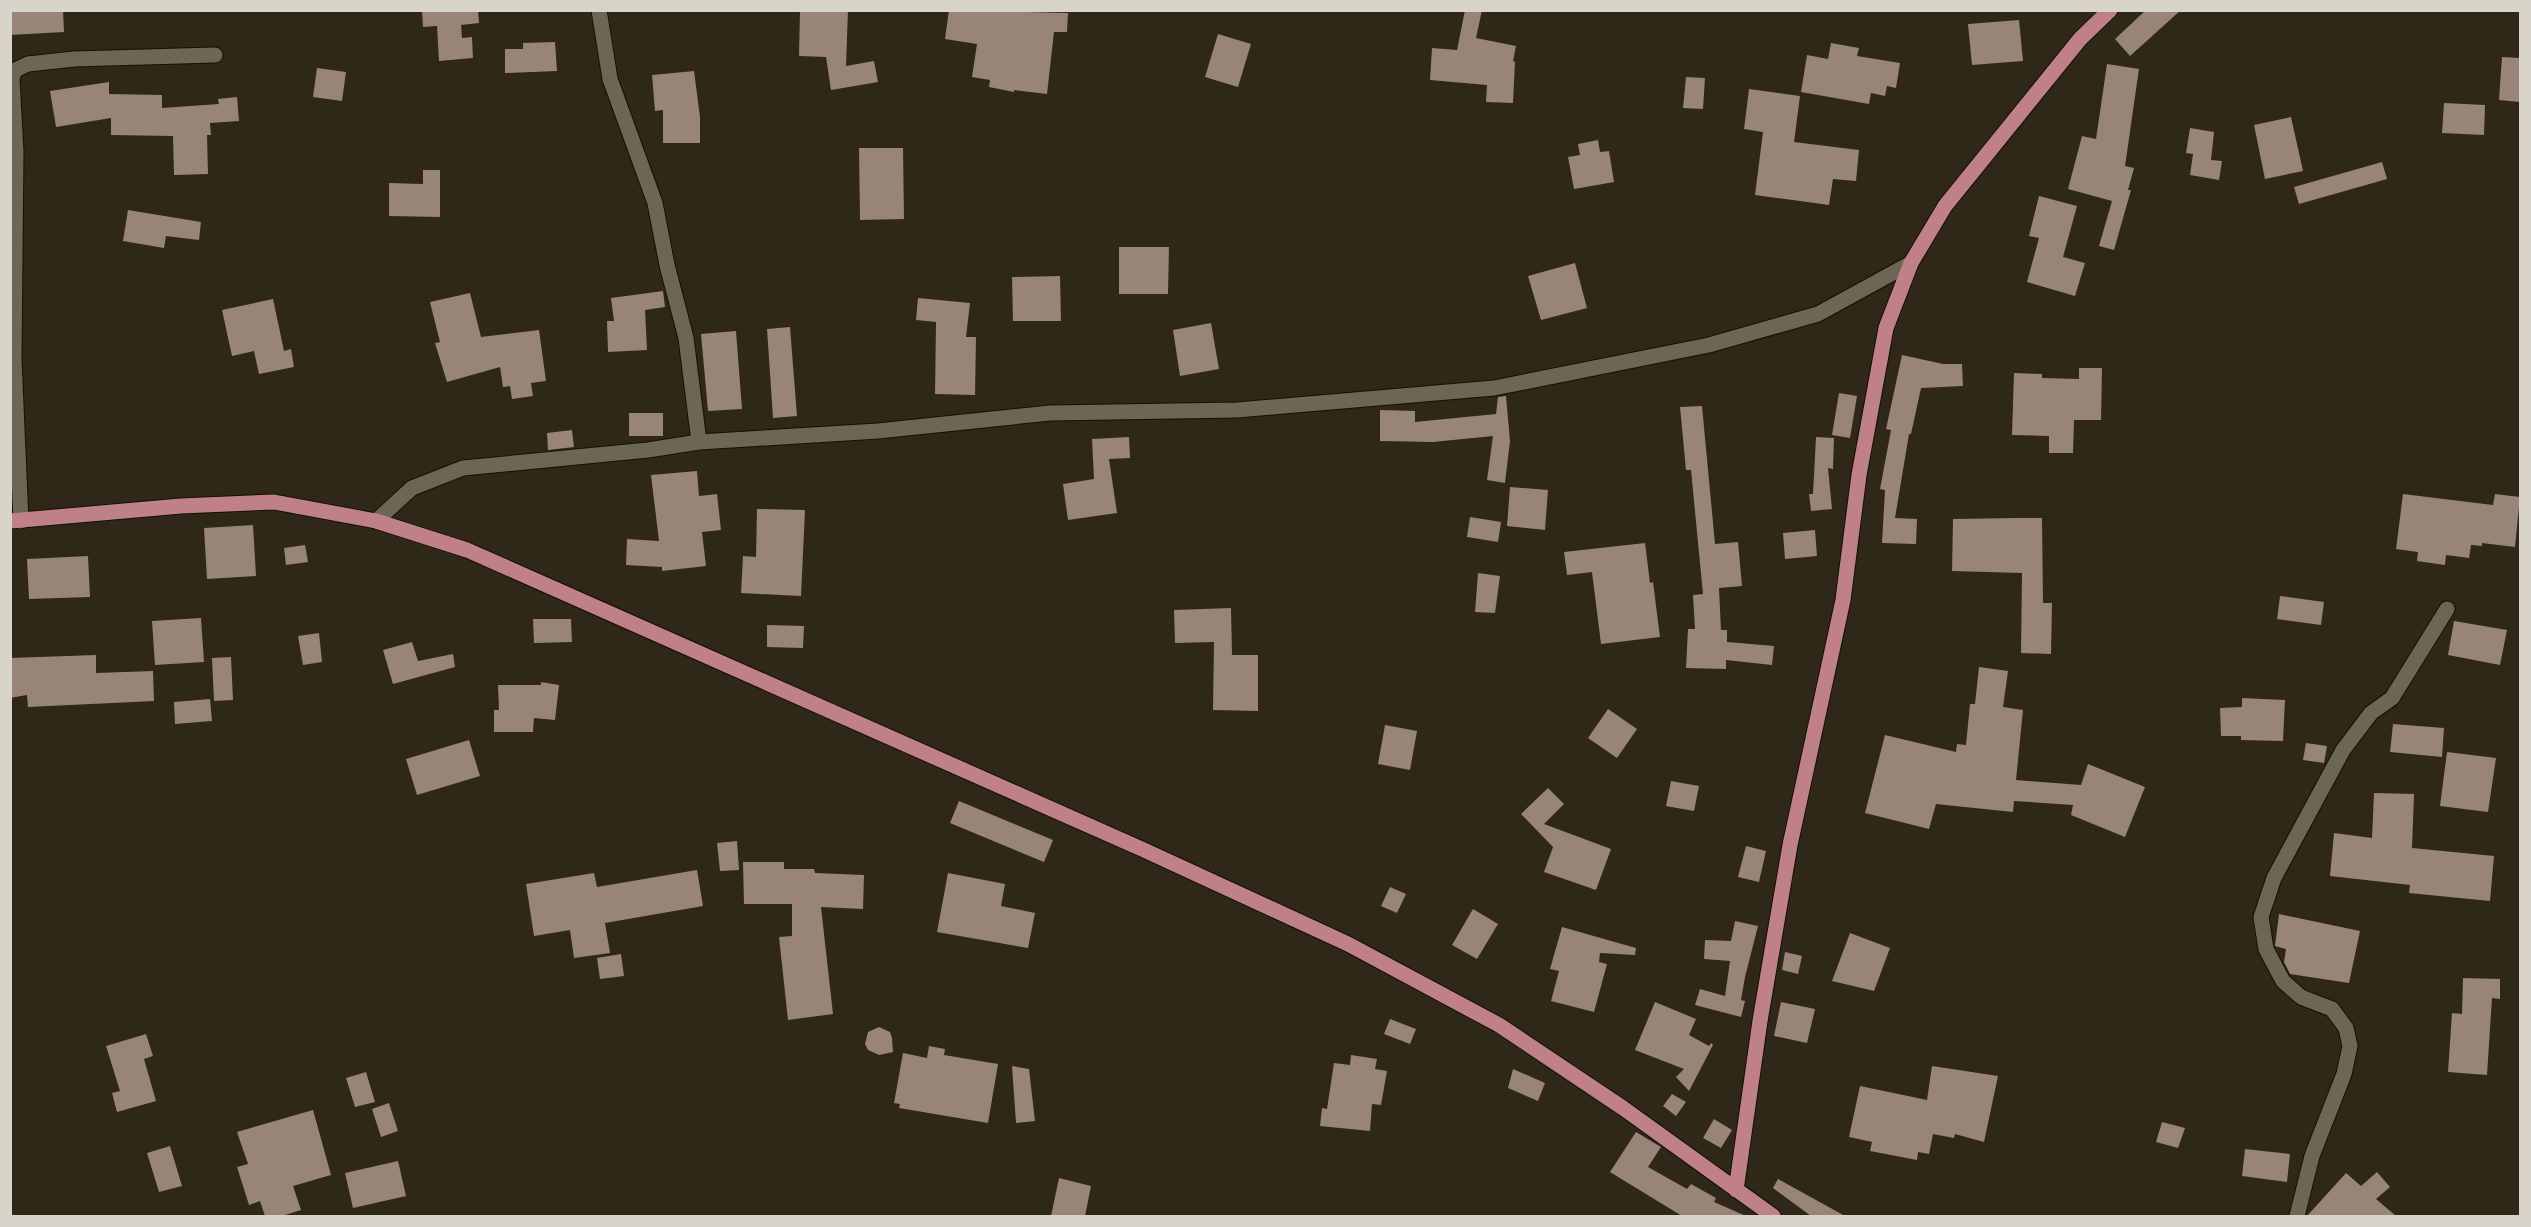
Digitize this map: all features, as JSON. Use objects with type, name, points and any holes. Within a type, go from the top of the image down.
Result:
[{"type":"main road","points":[[1736,1190],[1760,1021],[1790,845],[1843,600],[1858,475],[1886,328],[1911,263],[1945,206],[2080,39],[2110,10]]},
{"type":"main road","points":[[16,521],[181,506],[274,502],[376,521],[467,550],[1144,850],[1348,944],[1498,1025],[1623,1108],[1767,1215]]},
{"type":"street","points":[[599,10],[610,79],[655,203],[667,265],[686,338],[699,442]]},
{"type":"street","points":[[16,521],[14,359],[16,152],[12,78],[15,70],[28,64],[74,59],[215,55]]},
{"type":"street","points":[[376,521],[412,488],[463,468],[648,450],[699,442],[878,431],[1050,413],[1237,410],[1494,387],[1709,345],[1818,314],[1871,287],[1911,263]]},
{"type":"street","points":[[2297,1216],[2312,1156],[2344,1074],[2349,1046],[2346,1028],[2332,1009],[2301,997],[2283,981],[2266,949],[2261,917],[2274,878],[2343,750],[2371,713],[2392,698],[2447,609]]},
{"type":"building","points":[[10,10],[63,10],[64,32],[10,35]]},
{"type":"building","points":[[422,10],[478,10],[479,23],[461,25],[462,38],[472,37],[473,58],[439,61],[437,26],[423,27]]},
{"type":"building","points":[[800,10],[848,10],[846,66],[874,61],[878,82],[831,90],[826,57],[799,56]]},
{"type":"building","points":[[949,10],[1068,13],[1067,32],[1054,32],[1047,94],[1014,90],[1014,92],[989,87],[990,80],[972,77],[977,44],[945,39]]},
{"type":"building","points":[[1465,10],[1482,10],[1476,38],[1516,46],[1513,61],[1515,62],[1513,103],[1486,102],[1487,85],[1430,80],[1432,48],[1457,50]]},
{"type":"building","points":[[2146,10],[2181,10],[2130,56],[2115,39]]},
{"type":"building","points":[[2019,20],[2023,61],[1972,65],[1968,24]]},
{"type":"building","points":[[1218,34],[1251,44],[1238,87],[1205,77]]},
{"type":"building","points":[[555,42],[557,71],[505,73],[505,49],[523,49],[523,43]]},
{"type":"building","points":[[1831,43],[1859,48],[1857,56],[1900,63],[1896,88],[1887,86],[1885,96],[1871,93],[1869,104],[1801,92],[1807,55],[1828,59]]},
{"type":"building","points":[[2502,57],[2520,58],[2520,102],[2499,100]]},
{"type":"building","points":[[2107,64],[2139,69],[2125,166],[2134,168],[2128,190],[2131,190],[2114,250],[2099,246],[2112,201],[2068,189],[2082,136],[2096,139]]},
{"type":"building","points":[[317,68],[346,72],[342,101],[313,97]]},
{"type":"building","points":[[694,71],[700,117],[700,143],[663,143],[663,110],[655,111],[652,75]]},
{"type":"building","points":[[1686,77],[1705,78],[1703,109],[1683,108]]},
{"type":"building","points":[[109,82],[109,94],[162,95],[162,108],[219,104],[218,99],[237,97],[239,121],[210,123],[211,135],[207,135],[208,174],[174,175],[173,136],[111,135],[111,118],[56,127],[50,91]]},
{"type":"building","points":[[1749,89],[1800,96],[1794,142],[1859,150],[1856,181],[1833,179],[1829,205],[1755,195],[1763,132],[1744,129]]},
{"type":"building","points":[[2444,103],[2485,105],[2484,135],[2442,133]]},
{"type":"building","points":[[2291,117],[2303,171],[2265,179],[2254,125]]},
{"type":"building","points":[[2190,128],[2214,132],[2211,160],[2222,161],[2219,180],[2190,175],[2193,154],[2186,153]]},
{"type":"building","points":[[1598,140],[1600,152],[1609,151],[1614,182],[1574,189],[1568,157],[1580,155],[1578,144]]},
{"type":"building","points":[[859,148],[903,148],[904,219],[860,220]]},
{"type":"building","points":[[2382,162],[2387,179],[2299,204],[2294,187]]},
{"type":"building","points":[[423,170],[440,170],[440,217],[389,216],[389,183],[423,184]]},
{"type":"building","points":[[2039,196],[2077,206],[2063,257],[2085,263],[2075,296],[2027,282],[2039,238],[2029,236]]},
{"type":"building","points":[[128,210],[201,222],[199,240],[166,236],[164,248],[123,241]]},
{"type":"building","points":[[1119,247],[1169,247],[1168,294],[1119,294]]},
{"type":"building","points":[[1575,263],[1587,308],[1541,320],[1528,276]]},
{"type":"building","points":[[1060,276],[1061,321],[1013,321],[1012,277]]},
{"type":"building","points":[[663,291],[665,307],[645,310],[647,350],[608,352],[607,321],[614,321],[611,298]]},
{"type":"building","points":[[470,293],[481,337],[539,330],[546,381],[531,383],[533,396],[512,399],[510,386],[503,387],[500,367],[447,382],[435,343],[440,342],[430,302]]},
{"type":"building","points":[[918,298],[970,303],[966,337],[976,337],[975,395],[935,394],[936,322],[916,320]]},
{"type":"building","points":[[273,299],[284,351],[291,349],[294,367],[259,374],[254,351],[232,356],[222,310]]},
{"type":"building","points":[[1211,323],[1219,369],[1180,376],[1173,330]]},
{"type":"building","points":[[790,327],[797,416],[773,418],[767,329]]},
{"type":"building","points":[[736,331],[742,409],[708,411],[701,334]]},
{"type":"building","points":[[1902,355],[1943,364],[1962,364],[1963,386],[1921,388],[1911,434],[1909,434],[1895,518],[1917,519],[1916,544],[1882,543],[1885,490],[1880,489],[1891,430],[1886,429]]},
{"type":"building","points":[[2079,368],[2102,368],[2101,420],[2074,420],[2073,453],[2049,453],[2049,436],[2012,435],[2014,373],[2042,374],[2042,378],[2079,379]]},
{"type":"building","points":[[1839,393],[1857,396],[1850,438],[1832,435]]},
{"type":"building","points":[[1506,396],[1510,441],[1505,483],[1487,480],[1493,436],[1433,442],[1380,441],[1380,410],[1415,411],[1415,422],[1496,414],[1498,397]]},
{"type":"building","points":[[1702,406],[1715,544],[1738,542],[1742,586],[1719,588],[1721,630],[1727,630],[1727,642],[1774,646],[1772,665],[1726,660],[1726,669],[1686,668],[1688,629],[1695,629],[1693,595],[1703,594],[1691,470],[1686,470],[1680,407]]},
{"type":"building","points":[[629,413],[663,413],[663,436],[629,436]]},
{"type":"building","points":[[572,430],[574,447],[548,450],[547,433]]},
{"type":"building","points":[[1129,437],[1130,458],[1109,459],[1117,513],[1068,520],[1063,484],[1094,479],[1092,439]]},
{"type":"building","points":[[1816,437],[1834,438],[1833,469],[1828,468],[1832,509],[1811,511],[1809,494],[1813,494]]},
{"type":"building","points":[[697,471],[699,496],[717,494],[721,530],[702,532],[706,566],[662,571],[662,567],[626,565],[627,539],[659,541],[651,475]]},
{"type":"building","points":[[1510,487],[1548,490],[1545,530],[1507,526]]},
{"type":"building","points":[[2403,494],[2493,505],[2495,494],[2520,497],[2515,547],[2482,543],[2482,546],[2471,545],[2469,558],[2446,555],[2445,565],[2417,561],[2418,552],[2396,549]]},
{"type":"building","points":[[757,509],[805,510],[801,596],[741,593],[743,556],[756,557]]},
{"type":"building","points":[[1470,517],[1501,522],[1498,542],[1467,537]]},
{"type":"building","points":[[2042,518],[2043,603],[2052,603],[2051,654],[2021,653],[2022,573],[1952,571],[1953,519]]},
{"type":"building","points":[[253,525],[256,576],[207,579],[204,528]]},
{"type":"building","points":[[1815,530],[1817,556],[1785,559],[1783,533]]},
{"type":"building","points":[[1645,543],[1660,637],[1601,644],[1592,572],[1567,575],[1564,552]]},
{"type":"building","points":[[305,545],[308,562],[286,565],[284,548]]},
{"type":"building","points":[[88,556],[90,597],[29,599],[27,559]]},
{"type":"building","points":[[1478,573],[1500,576],[1495,613],[1475,612]]},
{"type":"building","points":[[2280,596],[2324,602],[2321,625],[2277,619]]},
{"type":"building","points":[[1231,608],[1232,655],[1258,655],[1258,711],[1213,710],[1214,642],[1175,643],[1174,610]]},
{"type":"building","points":[[201,618],[204,662],[155,665],[152,621]]},
{"type":"building","points":[[533,619],[571,619],[572,642],[534,643]]},
{"type":"building","points":[[2454,621],[2507,630],[2500,665],[2448,655]]},
{"type":"building","points":[[767,625],[804,626],[803,648],[767,647]]},
{"type":"building","points":[[319,633],[322,662],[303,665],[298,636]]},
{"type":"building","points":[[412,642],[418,661],[453,654],[455,667],[393,684],[383,650]]},
{"type":"building","points":[[96,655],[96,673],[153,671],[154,701],[28,707],[27,695],[10,698],[10,658]]},
{"type":"building","points":[[231,657],[233,700],[214,701],[212,658]]},
{"type":"building","points":[[1979,667],[2008,671],[2003,707],[2023,710],[2016,780],[2081,785],[2088,764],[2145,787],[2125,837],[2071,815],[2073,805],[2014,801],[2013,812],[1936,804],[1929,829],[1865,813],[1885,735],[1956,752],[1957,744],[1966,745],[1970,704],[1975,704]]},
{"type":"building","points":[[541,682],[559,685],[555,720],[534,718],[533,732],[494,732],[494,710],[499,710],[498,685],[541,685]]},
{"type":"building","points":[[2242,698],[2285,700],[2283,741],[2241,740],[2241,736],[2221,736],[2220,708],[2242,707]]},
{"type":"building","points":[[210,699],[212,721],[175,724],[174,702]]},
{"type":"building","points":[[1608,709],[1637,729],[1617,758],[1588,738]]},
{"type":"building","points":[[2393,724],[2444,728],[2442,757],[2390,752]]},
{"type":"building","points":[[1385,725],[1417,731],[1410,770],[1378,764]]},
{"type":"building","points":[[469,740],[480,776],[417,795],[406,759]]},
{"type":"building","points":[[2306,743],[2327,746],[2324,763],[2303,760]]},
{"type":"building","points":[[2447,752],[2496,758],[2488,812],[2440,806]]},
{"type":"building","points":[[1671,781],[1699,786],[1694,811],[1666,806]]},
{"type":"building","points":[[1548,788],[1564,804],[1544,824],[1611,849],[1596,890],[1544,872],[1553,847],[1521,814]]},
{"type":"building","points":[[2374,793],[2414,794],[2412,848],[2494,856],[2490,901],[2409,893],[2410,885],[2330,876],[2334,833],[2372,838]]},
{"type":"building","points":[[959,801],[1053,840],[1044,862],[950,823]]},
{"type":"building","points":[[737,841],[739,870],[720,871],[717,843]]},
{"type":"building","points":[[1746,846],[1766,851],[1759,882],[1738,877]]},
{"type":"building","points":[[743,862],[784,862],[784,869],[814,869],[815,873],[864,875],[863,909],[821,907],[833,1014],[788,1020],[779,937],[792,936],[792,904],[744,904]]},
{"type":"building","points":[[697,870],[703,906],[605,923],[610,953],[574,958],[570,930],[534,936],[526,884],[594,873],[597,887]]},
{"type":"building","points":[[948,873],[1005,884],[1001,906],[1035,913],[1028,948],[937,932]]},
{"type":"building","points":[[1390,887],[1406,894],[1397,913],[1381,906]]},
{"type":"building","points":[[1473,909],[1498,924],[1477,959],[1452,945]]},
{"type":"building","points":[[2279,914],[2360,931],[2349,983],[2290,974],[2284,962],[2286,949],[2275,946]]},
{"type":"building","points":[[1735,921],[1758,926],[1745,977],[1741,1000],[1745,1001],[1741,1017],[1695,1005],[1700,989],[1725,996],[1730,961],[1704,959],[1705,940],[1731,941]]},
{"type":"building","points":[[1562,927],[1636,948],[1635,955],[1600,953],[1599,962],[1607,964],[1594,1012],[1551,1001],[1559,971],[1550,969]]},
{"type":"building","points":[[1850,933],[1890,948],[1874,991],[1832,981]]},
{"type":"building","points":[[1785,952],[1802,956],[1798,974],[1782,970]]},
{"type":"building","points":[[621,954],[624,976],[600,979],[597,958]]},
{"type":"building","points":[[2463,978],[2500,979],[2500,999],[2492,998],[2487,1075],[2448,1072],[2452,1013],[2462,1014]]},
{"type":"building","points":[[1655,1002],[1696,1019],[1689,1035],[1709,1046],[1711,1043],[1713,1045],[1689,1091],[1676,1077],[1684,1069],[1635,1050]]},
{"type":"building","points":[[1781,1002],[1815,1009],[1807,1043],[1774,1036]]},
{"type":"building","points":[[1390,1019],[1416,1029],[1410,1044],[1384,1034]]},
{"type":"building","points":[[879,1027],[890,1032],[893,1052],[879,1055],[868,1050],[865,1044],[868,1032]]},
{"type":"building","points":[[146,1034],[153,1056],[144,1059],[156,1101],[117,1112],[112,1093],[120,1091],[106,1046]]},
{"type":"building","points":[[929,1046],[945,1049],[944,1055],[998,1064],[988,1123],[899,1108],[900,1104],[894,1103],[903,1053],[927,1058]]},
{"type":"building","points":[[1351,1055],[1377,1059],[1375,1069],[1387,1071],[1381,1105],[1372,1104],[1370,1131],[1320,1126],[1322,1108],[1327,1109],[1334,1063],[1350,1065]]},
{"type":"building","points":[[1012,1066],[1029,1069],[1035,1121],[1016,1123]]},
{"type":"building","points":[[1932,1066],[1998,1076],[1984,1142],[1955,1134],[1954,1138],[1933,1134],[1929,1154],[1918,1152],[1917,1160],[1870,1151],[1872,1142],[1849,1137],[1860,1086],[1927,1100]]},
{"type":"building","points":[[1513,1069],[1545,1083],[1538,1101],[1508,1088]]},
{"type":"building","points":[[366,1072],[375,1102],[355,1107],[346,1078]]},
{"type":"building","points":[[1672,1094],[1686,1102],[1676,1116],[1663,1106]]},
{"type":"building","points":[[389,1103],[398,1131],[381,1137],[372,1109]]},
{"type":"building","points":[[313,1110],[331,1175],[293,1186],[301,1210],[282,1216],[265,1216],[260,1201],[249,1205],[237,1167],[248,1164],[237,1132]]},
{"type":"building","points":[[1714,1119],[1732,1130],[1721,1148],[1703,1138]]},
{"type":"building","points":[[2162,1122],[2185,1128],[2178,1148],[2156,1142]]},
{"type":"building","points":[[1636,1132],[1661,1147],[1648,1167],[1687,1189],[1691,1184],[1716,1198],[1714,1202],[1746,1216],[1682,1216],[1610,1172]]},
{"type":"building","points":[[170,1146],[182,1186],[159,1192],[147,1153]]},
{"type":"building","points":[[2245,1149],[2290,1154],[2287,1182],[2242,1176]]},
{"type":"building","points":[[398,1161],[406,1196],[353,1208],[345,1173]]},
{"type":"building","points":[[2377,1172],[2390,1187],[2376,1199],[2396,1216],[2307,1216],[2346,1173],[2361,1186]]},
{"type":"building","points":[[1059,1178],[1091,1186],[1085,1216],[1051,1216]]},
{"type":"building","points":[[1778,1179],[1845,1216],[1811,1216],[1773,1188]]}]
